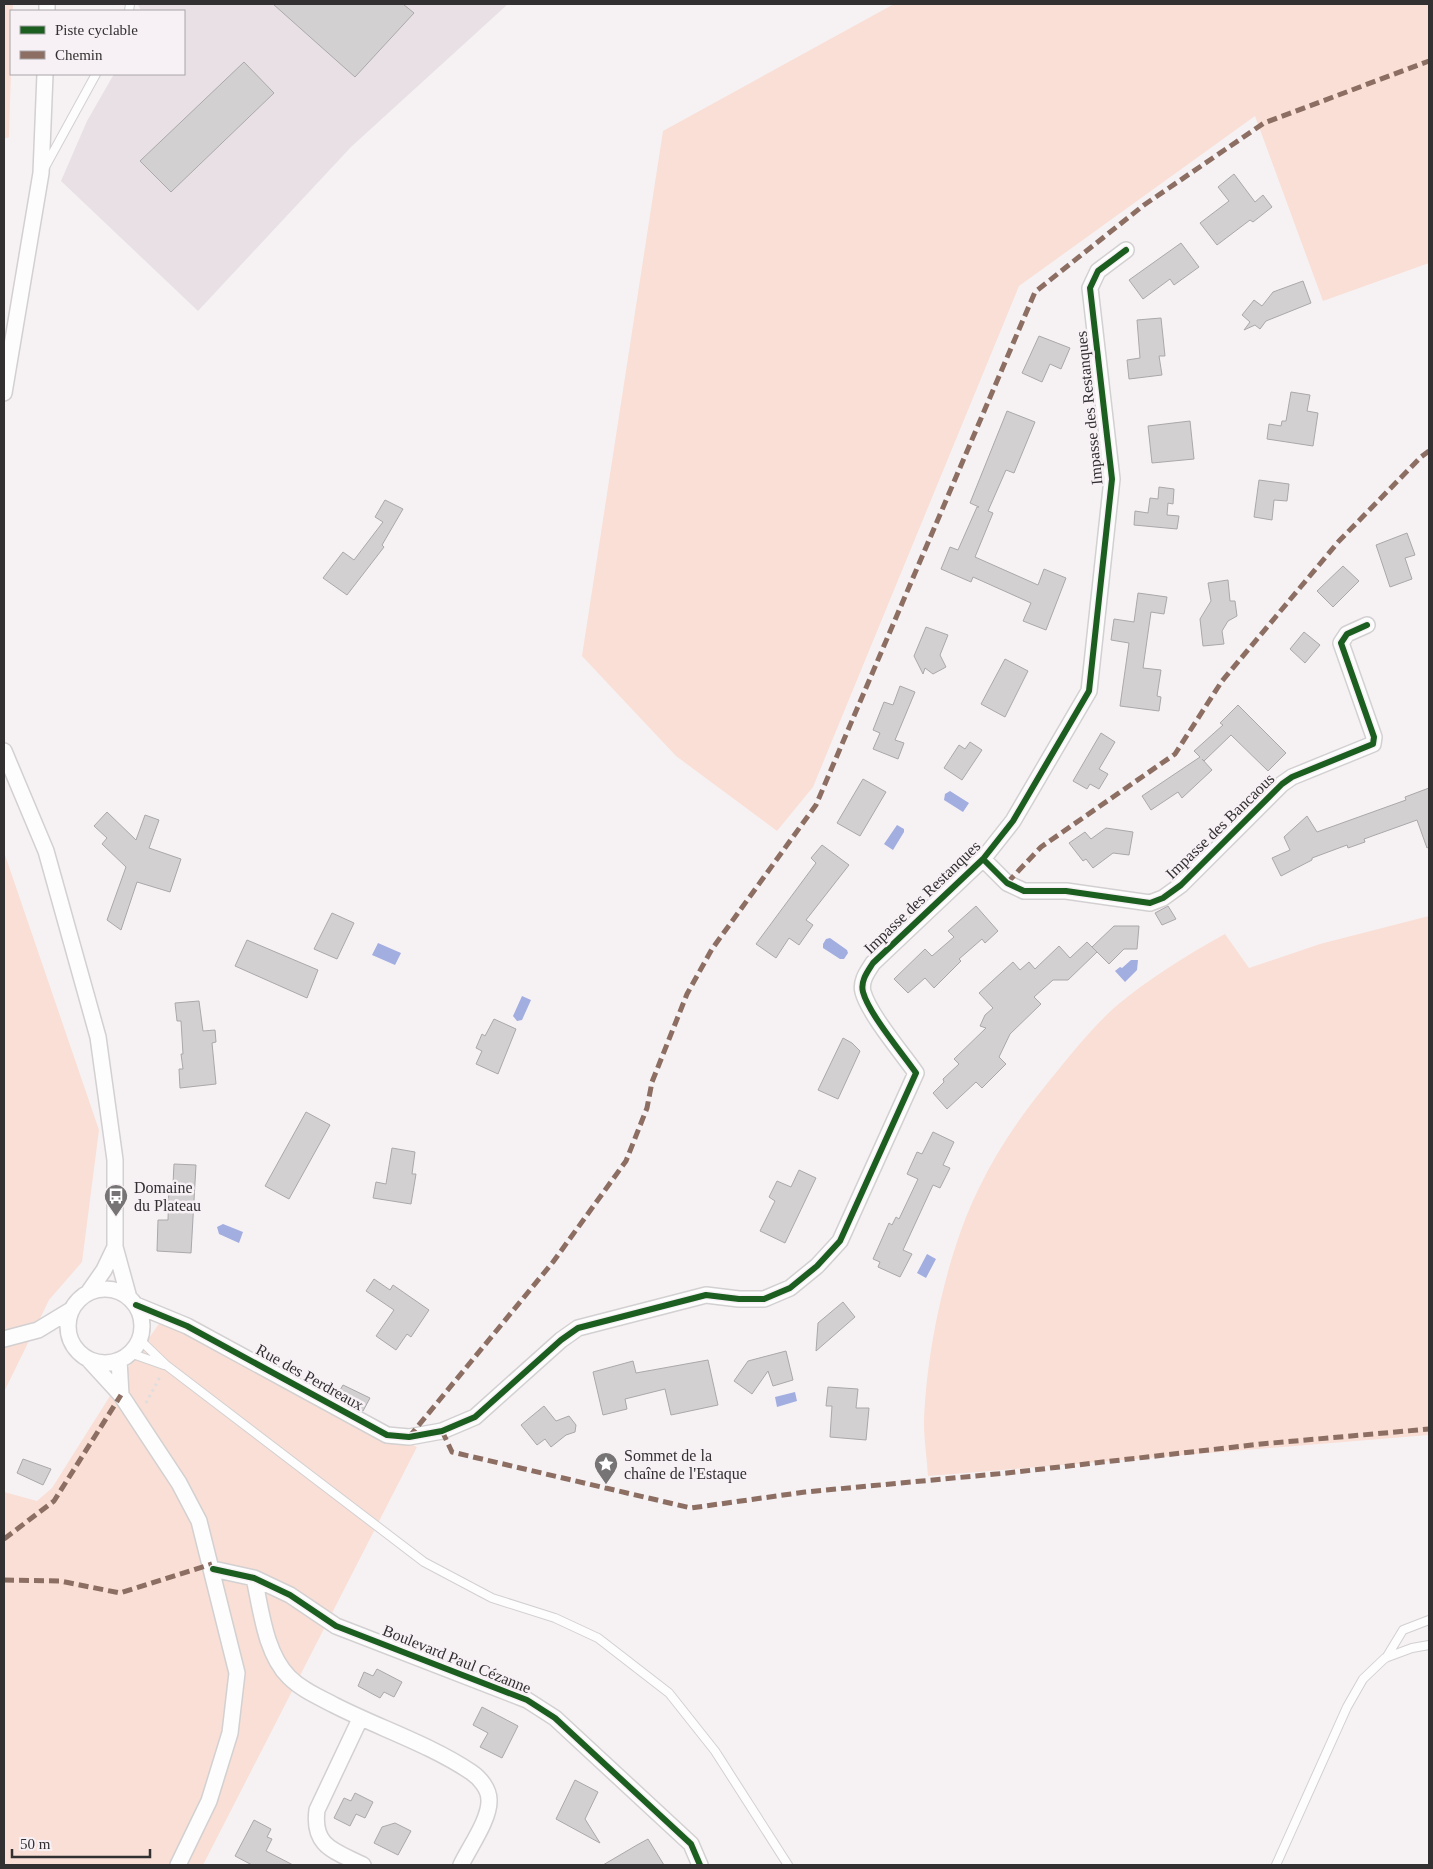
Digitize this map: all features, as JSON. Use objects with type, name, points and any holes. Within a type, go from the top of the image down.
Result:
[{"type":"street","points":[[4,394],[41,174],[45,75]]},
{"type":"street","name":"Impasse des Restanques","points":[[475,1417],[561,1340],[578,1328],[706,1295],[739,1300],[764,1298],[790,1288],[823,1260],[840,1241],[916,1073],[873,1011],[862,990],[865,975],[873,963],[983,859],[1013,821],[1089,691],[1112,478],[1090,288],[1098,271],[1126,250]]},
{"type":"street","name":"Impasse des Bancaous","points":[[983,859],[1007,883],[1024,891],[1066,891],[1135,902],[1150,902],[1162,898],[1182,885],[1282,784],[1292,777],[1373,744],[1374,738],[1341,643],[1347,634],[1367,625]]},
{"type":"street","points":[[4,751],[46,851],[98,1038],[115,1160],[115,1247],[132,1301],[142,1323],[140,1336]]},
{"type":"street","points":[[115,1247],[104,1270],[88,1293],[78,1300],[71,1310],[68,1322],[69,1335],[80,1352],[88,1358],[121,1395],[179,1483],[200,1521],[237,1673],[230,1733],[209,1801],[178,1865]]},
{"type":"street","points":[[88,1293],[110,1289],[132,1301]]},
{"type":"street","name":"Rue des Perdreaux","points":[[132,1301],[171,1318],[387,1435],[408,1437],[442,1432],[475,1417]]},
{"type":"street","points":[[4,1339],[38,1330],[71,1310]]},
{"type":"street","points":[[121,1395],[125,1356],[140,1336],[155,1323],[171,1318]]},
{"type":"street","points":[[38,1330],[69,1335]]},
{"type":"street","points":[[88,1358],[98,1362],[125,1356]]},
{"type":"street","name":"Boulevard Paul Cézanne","points":[[213,1569],[254,1578],[290,1595],[336,1626],[527,1700],[555,1718],[691,1844],[700,1865]]},
{"type":"street","points":[[254,1578],[267,1635],[276,1657],[288,1677],[310,1693],[472,1772],[484,1784],[490,1798],[488,1812],[460,1865]]},
{"type":"street","points":[[360,1718],[317,1810],[315,1825],[320,1839],[331,1849],[363,1865]]},
{"type":"lane","points":[[41,174],[95,75]]},
{"type":"lane","points":[[140,1336],[166,1366],[424,1562],[492,1598],[555,1618],[598,1638],[668,1693],[715,1751],[788,1865]]},
{"type":"lane","points":[[125,1356],[166,1366]]},
{"type":"lane","points":[[1276,1865],[1347,1707],[1363,1679],[1386,1658],[1403,1630],[1429,1620]]},
{"type":"lane","points":[[1386,1658],[1412,1648],[1429,1645]]},
{"type":"path","points":[[133,1414],[143,1409],[166,1366]]},
{"type":"shaded area","points":[[4,4],[13,4],[13,10],[10,10],[9,137],[4,139]]},
{"type":"shaded area","points":[[138,4],[508,4],[351,147],[198,311],[61,181],[87,121],[113,75],[185,75],[185,10],[141,10]]},
{"type":"shaded area","points":[[894,4],[1429,4],[1429,263],[1323,301],[1255,116],[1019,286],[813,787],[777,831],[676,756],[582,656],[663,131]]},
{"type":"shaded area","points":[[4,852],[99,1130],[82,1262],[49,1300],[4,1392]]},
{"type":"shaded area","points":[[1429,916],[1429,1435],[928,1476],[924,1423],[929,1365],[940,1302],[957,1242],[979,1188],[1005,1141],[1036,1097],[1100,1021],[1154,977],[1225,934],[1249,968],[1320,944]]},
{"type":"shaded area","points":[[161,1321],[417,1447],[203,1865],[4,1865],[4,1492],[37,1501],[52,1488],[127,1369]]},
{"type":"water","points":[[950,791],[969,803],[963,812],[944,800],[945,794]]},
{"type":"water","points":[[897,825],[904,829],[904,832],[893,850],[884,844]]},
{"type":"water","points":[[830,938],[847,950],[848,953],[844,959],[840,959],[823,948],[826,939]]},
{"type":"water","points":[[378,943],[401,953],[395,965],[372,955]]},
{"type":"water","points":[[1131,960],[1138,960],[1137,970],[1125,982],[1115,971]]},
{"type":"water","points":[[522,996],[531,1000],[522,1020],[517,1021],[513,1016]]},
{"type":"water","points":[[223,1224],[243,1232],[239,1243],[219,1234],[217,1227]]},
{"type":"water","points":[[927,1254],[936,1259],[926,1278],[917,1273]]},
{"type":"water","points":[[795,1392],[797,1401],[777,1407],[775,1397]]},
{"type":"building","points":[[273,4],[403,4],[414,13],[355,77]]},
{"type":"building","points":[[244,62],[274,93],[171,192],[140,161]]},
{"type":"building","points":[[1234,174],[1255,202],[1263,195],[1272,207],[1253,222],[1250,220],[1217,245],[1200,223],[1229,201],[1218,187]]},
{"type":"building","points":[[1181,243],[1199,267],[1174,285],[1170,279],[1143,299],[1129,280]]},
{"type":"building","points":[[1303,281],[1311,303],[1266,321],[1260,329],[1255,325],[1244,330],[1250,322],[1242,315],[1254,300],[1262,306],[1273,292]]},
{"type":"building","points":[[1161,318],[1165,356],[1159,356],[1162,375],[1129,379],[1127,360],[1140,358],[1137,320]]},
{"type":"building","points":[[1039,336],[1070,348],[1061,369],[1050,364],[1042,382],[1022,373]]},
{"type":"building","points":[[1291,392],[1310,395],[1307,411],[1318,413],[1313,446],[1267,439],[1269,424],[1281,426],[1282,421],[1286,421]]},
{"type":"building","points":[[1007,411],[1035,422],[1014,473],[1006,470],[988,511],[993,513],[975,557],[1038,585],[1044,569],[1066,578],[1046,630],[1023,621],[1031,603],[973,577],[971,582],[941,569],[950,547],[958,550],[977,507],[979,507],[970,503]]},
{"type":"building","points":[[1190,421],[1194,459],[1152,463],[1148,426]]},
{"type":"building","points":[[1259,480],[1289,484],[1287,501],[1274,500],[1272,520],[1254,517]]},
{"type":"building","points":[[1159,487],[1174,489],[1173,504],[1168,503],[1167,515],[1179,516],[1177,529],[1134,525],[1135,511],[1148,513],[1150,498],[1158,499]]},
{"type":"building","points":[[385,500],[403,509],[382,545],[384,547],[347,595],[323,578],[343,552],[354,560],[383,522],[375,517]]},
{"type":"building","points":[[1407,533],[1415,555],[1405,558],[1412,579],[1390,587],[1376,545]]},
{"type":"building","points":[[1343,566],[1359,581],[1333,607],[1317,591]]},
{"type":"building","points":[[1228,580],[1230,601],[1235,601],[1237,616],[1228,621],[1222,631],[1224,644],[1203,646],[1200,619],[1211,601],[1208,583]]},
{"type":"building","points":[[1138,593],[1167,597],[1164,614],[1151,612],[1143,668],[1161,670],[1157,696],[1161,697],[1159,711],[1120,706],[1129,643],[1111,640],[1114,619],[1134,622]]},
{"type":"building","points":[[926,627],[948,635],[940,655],[946,667],[933,674],[925,668],[923,674],[914,656]]},
{"type":"building","points":[[1304,632],[1320,645],[1305,663],[1290,649]]},
{"type":"building","points":[[1005,659],[1028,671],[1005,717],[981,704]]},
{"type":"building","points":[[900,686],[915,692],[895,740],[904,743],[898,759],[873,749],[880,733],[873,730],[884,702],[893,705]]},
{"type":"building","points":[[1238,705],[1286,753],[1268,771],[1231,735],[1204,761],[1202,759],[1212,770],[1182,798],[1178,792],[1151,810],[1142,796],[1200,757],[1194,751],[1223,725],[1220,723]]},
{"type":"building","points":[[1101,733],[1115,742],[1099,769],[1108,774],[1099,789],[1090,784],[1087,789],[1073,781]]},
{"type":"building","points":[[970,742],[982,750],[962,780],[944,768],[959,745],[965,749]]},
{"type":"building","points":[[863,779],[886,792],[860,836],[837,823]]},
{"type":"building","points":[[1429,788],[1429,847],[1427,848],[1417,820],[1364,839],[1365,842],[1348,848],[1347,845],[1312,858],[1312,860],[1281,876],[1272,858],[1290,850],[1284,837],[1307,816],[1317,832],[1406,800],[1405,797]]},
{"type":"building","points":[[107,812],[136,840],[145,815],[159,820],[149,848],[181,859],[170,892],[137,882],[121,930],[107,920],[126,867],[102,844],[107,838],[94,826]]},
{"type":"building","points":[[1106,828],[1133,832],[1129,855],[1113,853],[1093,868],[1086,859],[1083,861],[1069,843],[1085,832],[1091,839]]},
{"type":"building","points":[[822,845],[849,865],[806,920],[813,925],[799,945],[789,938],[776,958],[756,944],[816,863],[811,858]]},
{"type":"building","points":[[976,906],[998,931],[985,943],[982,939],[959,959],[961,961],[934,988],[925,978],[908,993],[894,979],[925,949],[932,956],[954,937],[948,931]]},
{"type":"building","points":[[1168,906],[1176,919],[1162,925],[1155,913]]},
{"type":"building","points":[[332,913],[354,923],[337,959],[314,949]]},
{"type":"building","points":[[1114,926],[1139,926],[1137,949],[1124,949],[1109,964],[1092,947]]},
{"type":"building","points":[[247,940],[318,970],[307,998],[235,966]]},
{"type":"building","points":[[1087,942],[1097,952],[1068,980],[1053,980],[1034,997],[1041,1004],[1010,1034],[999,1057],[1006,1064],[982,1088],[976,1082],[947,1109],[933,1093],[944,1082],[943,1079],[959,1064],[954,1059],[986,1028],[980,1026],[985,1015],[993,1008],[979,993],[1013,962],[1020,970],[1029,962],[1035,969],[1059,946],[1070,958]]},
{"type":"building","points":[[199,1001],[203,1031],[215,1030],[216,1042],[212,1043],[216,1084],[180,1088],[179,1069],[183,1069],[181,1054],[183,1054],[181,1021],[177,1021],[175,1003]]},
{"type":"building","points":[[494,1019],[516,1029],[498,1074],[476,1064],[482,1051],[476,1048],[482,1034],[485,1036]]},
{"type":"building","points":[[843,1038],[860,1051],[838,1099],[818,1090]]},
{"type":"building","points":[[306,1112],[330,1125],[289,1199],[265,1186]]},
{"type":"building","points":[[933,1132],[954,1142],[943,1165],[950,1168],[940,1188],[933,1185],[903,1250],[912,1254],[900,1277],[878,1267],[880,1262],[873,1259],[889,1223],[892,1225],[896,1217],[899,1219],[918,1179],[907,1174],[917,1152],[922,1154]]},
{"type":"building","points":[[392,1148],[415,1152],[412,1174],[416,1174],[411,1204],[373,1198],[376,1182],[386,1184]]},
{"type":"building","points":[[174,1164],[196,1165],[191,1253],[157,1251],[158,1220],[168,1220],[169,1184],[173,1184]]},
{"type":"building","points":[[799,1170],[816,1178],[785,1243],[760,1231],[775,1201],[769,1197],[777,1181],[791,1187]]},
{"type":"building","points":[[374,1279],[390,1290],[393,1285],[429,1310],[411,1337],[407,1334],[396,1350],[376,1336],[394,1310],[366,1291]]},
{"type":"building","points":[[843,1302],[855,1317],[816,1351],[818,1323]]},
{"type":"building","points":[[786,1351],[793,1380],[773,1386],[768,1371],[752,1394],[734,1381],[748,1361]]},
{"type":"building","points":[[708,1360],[718,1405],[671,1415],[665,1389],[625,1399],[627,1409],[603,1415],[593,1372],[633,1361],[636,1373]]},
{"type":"building","points":[[343,1385],[370,1398],[363,1411],[336,1397]]},
{"type":"building","points":[[828,1387],[858,1389],[856,1408],[869,1408],[866,1440],[830,1437],[832,1406],[826,1406]]},
{"type":"building","points":[[544,1406],[556,1421],[569,1416],[576,1425],[575,1432],[566,1435],[551,1447],[545,1439],[537,1445],[521,1425]]},
{"type":"building","points":[[23,1459],[51,1469],[43,1485],[17,1473]]},
{"type":"building","points":[[377,1669],[402,1682],[394,1697],[384,1692],[380,1698],[358,1686],[364,1672],[373,1676]]},
{"type":"building","points":[[482,1707],[518,1726],[502,1758],[480,1747],[488,1733],[473,1725]]},
{"type":"building","points":[[575,1780],[598,1792],[585,1819],[600,1843],[556,1819]]},
{"type":"building","points":[[355,1793],[373,1802],[365,1818],[356,1814],[350,1826],[334,1818],[344,1798],[351,1801]]},
{"type":"building","points":[[254,1820],[271,1829],[267,1837],[272,1839],[266,1851],[293,1865],[252,1865],[235,1856]]},
{"type":"building","points":[[395,1823],[411,1831],[398,1855],[374,1843],[382,1827]]},
{"type":"building","points":[[648,1839],[664,1865],[603,1865],[637,1845]]},
{"type":"marked path","points":[[409,1437],[553,1262],[626,1161],[647,1108],[652,1082],[687,994],[712,949],[816,805],[1035,292],[1144,205],[1264,123],[1429,61]]},
{"type":"marked path","points":[[1007,883],[1041,847],[1175,754],[1222,681],[1339,541],[1429,451]]},
{"type":"marked path","points":[[4,1539],[54,1501],[121,1395]]},
{"type":"marked path","points":[[442,1431],[452,1452],[691,1508],[805,1492],[1007,1473],[1261,1444],[1429,1429]]},
{"type":"marked path","points":[[4,1580],[60,1581],[120,1593],[212,1564]]},
{"type":"cycle path","points":[[136,1305],[187,1326],[387,1435],[409,1437],[442,1431],[475,1417],[561,1340],[578,1328],[706,1295],[739,1299],[764,1299],[790,1288],[817,1266],[840,1241],[916,1073],[866,1001],[862,988],[865,976],[873,963],[983,859],[1013,821],[1089,691],[1112,479],[1090,288],[1098,271],[1126,250]]},
{"type":"cycle path","points":[[983,859],[1007,883],[1024,891],[1066,891],[1150,903],[1163,898],[1181,885],[1282,784],[1292,777],[1373,744],[1374,737],[1341,643],[1347,634],[1367,625]]},
{"type":"cycle path","points":[[213,1569],[254,1578],[290,1595],[336,1626],[527,1700],[555,1718],[691,1844],[700,1865]]},
{"type":"place","name":"Domaine du Plateau","points":[[116,1217]]},
{"type":"place","name":"Sommet de la chaîne de l'Estaque","points":[[606,1485]]}]
